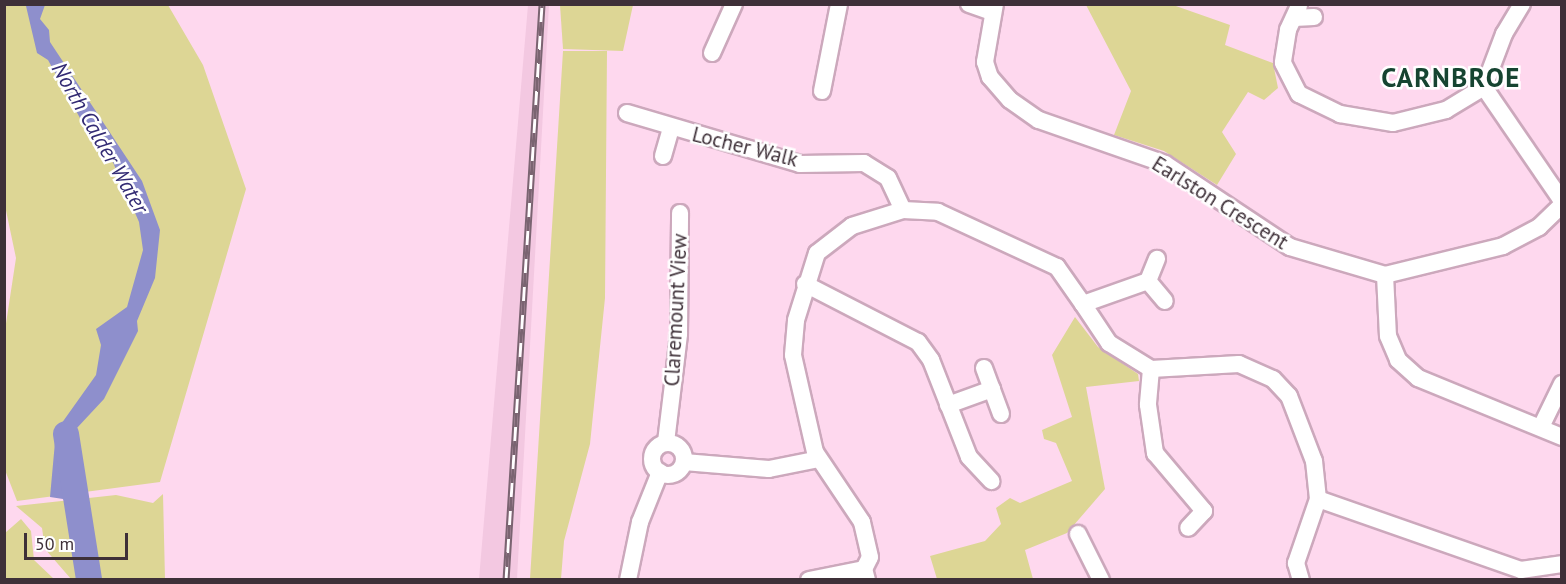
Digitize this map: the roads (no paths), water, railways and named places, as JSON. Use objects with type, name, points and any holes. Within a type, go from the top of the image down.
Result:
[{"type":"street","points":[[711,47],[734,4]]},
{"type":"street","points":[[822,91],[839,4]]},
{"type":"street","points":[[969,4],[993,8]]},
{"type":"street","points":[[1314,18],[1296,12],[1283,63],[1299,94],[1340,114],[1393,123],[1446,110],[1484,87],[1504,34],[1522,4]]},
{"type":"street","name":"Earlston Crescent","points":[[993,8],[983,51],[990,78],[1010,100],[1039,120],[1166,164],[1290,247],[1385,275]]},
{"type":"street","points":[[1484,87],[1562,203],[1539,227],[1503,246],[1385,275],[1388,336],[1398,360],[1418,378],[1562,436]]},
{"type":"street","name":"Locher Walk","points":[[627,113],[671,128],[800,164],[864,163],[888,178],[903,210]]},
{"type":"street","name":"Locher Walk","points":[[663,156],[671,128]]},
{"type":"street","points":[[809,579],[865,574],[870,557],[862,522],[819,459],[793,355],[805,284],[818,253],[837,235],[903,210],[956,217],[1047,261],[1066,275],[1109,343],[1150,369],[1239,364],[1273,379],[1297,410],[1314,461],[1318,499],[1296,563],[1301,579]]},
{"type":"street","name":"Claremount View","points":[[628,579],[640,522],[660,472],[652,455],[666,442],[679,334],[680,213]]},
{"type":"street","points":[[1083,304],[1148,281],[1157,259]]},
{"type":"street","points":[[1148,281],[1165,301]]},
{"type":"street","points":[[805,284],[918,342],[931,360],[969,457],[991,482]]},
{"type":"street","points":[[984,368],[1001,414]]},
{"type":"street","points":[[1150,369],[1148,405],[1155,453],[1204,511],[1188,528]]},
{"type":"street","points":[[1541,427],[1562,384]]},
{"type":"street","points":[[948,405],[992,389]]},
{"type":"street","points":[[666,442],[680,448],[684,462]]},
{"type":"street","points":[[684,462],[769,469],[819,459]]},
{"type":"street","points":[[660,472],[675,473],[684,462]]},
{"type":"street","points":[[1318,499],[1521,570],[1562,564]]},
{"type":"street","points":[[1078,534],[1101,579]]},
{"type":"water","points":[[45,5],[40,19],[49,30],[50,42],[142,181],[160,230],[155,278],[137,321],[138,331],[104,399],[76,429],[67,489],[88,515],[96,579],[86,579],[72,510],[63,499],[50,497],[55,442],[59,427],[96,375],[101,345],[96,329],[127,307],[143,250],[139,222],[108,151],[80,118],[48,60],[37,53],[26,6]]},
{"type":"waterway","name":"North Calder Water","points":[[66,434],[89,580]]},
{"type":"railway","points":[[506,580],[542,4]]},
{"type":"district","name":"CARNBROE","points":[[1451,78]]}]
